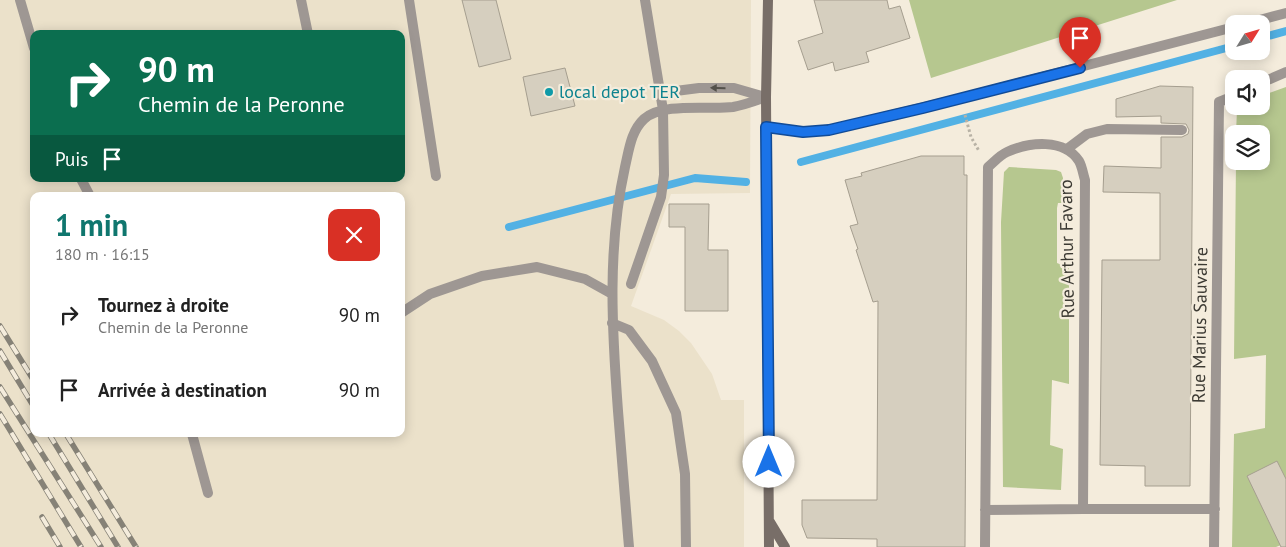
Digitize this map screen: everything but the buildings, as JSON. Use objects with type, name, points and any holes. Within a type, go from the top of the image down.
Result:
[{"type":"main road","points":[[768,0],[766,127],[769,547]]},
{"type":"main road","points":[[769,521],[785,547]]},
{"type":"street","points":[[20,0],[30,34]]},
{"type":"street","points":[[301,0],[307,30]]},
{"type":"street","points":[[409,0],[436,176]]},
{"type":"street","points":[[631,284],[661,197],[664,174],[663,110],[645,0]]},
{"type":"street","points":[[1270,17],[1286,13]]},
{"type":"street","points":[[766,127],[803,132],[829,130],[1225,29]]},
{"type":"street","points":[[1270,79],[1286,72]]},
{"type":"street","points":[[660,93],[699,88],[734,88],[766,97]]},
{"type":"street","points":[[629,547],[612,323],[612,294],[616,223],[630,144],[636,130],[645,118],[663,110],[734,107],[766,97]]},
{"type":"street","name":"Rue Marius Sauvaire","points":[[1214,547],[1218,102],[1225,99]]},
{"type":"street","points":[[985,547],[988,167],[1006,153],[1029,145],[1050,144],[1067,149],[1087,134],[1107,129],[1182,130]]},
{"type":"street","name":"Rue Arthur Favaro","points":[[1067,149],[1079,162],[1085,180],[1083,509]]},
{"type":"street","points":[[405,310],[430,294],[482,276],[537,267],[585,279],[612,294]]},
{"type":"street","points":[[612,323],[629,330],[652,361],[676,413],[684,474],[686,547]]},
{"type":"street","points":[[193,437],[208,493]]},
{"type":"street","points":[[985,510],[1214,509]]},
{"type":"path","points":[[964,111],[971,137]]},
{"type":"shaded area","points":[[0,0],[751,0],[750,193],[671,194],[631,306],[664,320],[691,343],[712,374],[721,400],[744,400],[744,547],[0,547]]},
{"type":"green space","points":[[909,0],[1177,0],[931,78]]},
{"type":"green space","points":[[1286,87],[1286,543],[1276,547],[1232,547],[1234,434],[1265,428],[1266,355],[1234,359],[1236,170],[1270,170],[1270,125],[1236,125],[1237,115],[1270,115],[1270,93]]},
{"type":"green space","points":[[1009,167],[1056,170],[1061,172],[1063,178],[1062,203],[1058,203],[1057,208],[1057,263],[1069,268],[1069,384],[1052,380],[1050,445],[1063,449],[1061,490],[1003,487],[1001,222],[1004,172]]},
{"type":"waterway","points":[[1270,35],[1286,31]]},
{"type":"waterway","points":[[801,162],[1225,48]]},
{"type":"waterway","points":[[509,227],[695,178],[746,182]]},
{"type":"railway","points":[[0,326],[30,375]]},
{"type":"railway","points":[[0,351],[30,400]]},
{"type":"railway","points":[[0,387],[30,435]]},
{"type":"railway","points":[[0,414],[81,547]]},
{"type":"railway","points":[[32,437],[101,547]]},
{"type":"railway","points":[[51,437],[118,547]]},
{"type":"railway","points":[[68,437],[136,547]]},
{"type":"railway","points":[[42,517],[60,547]]},
{"type":"place","name":"local depot TER","points":[[549,92]]},
{"type":"route","points":[[769,462],[766,127],[803,132],[829,130],[1080,68]]}]
